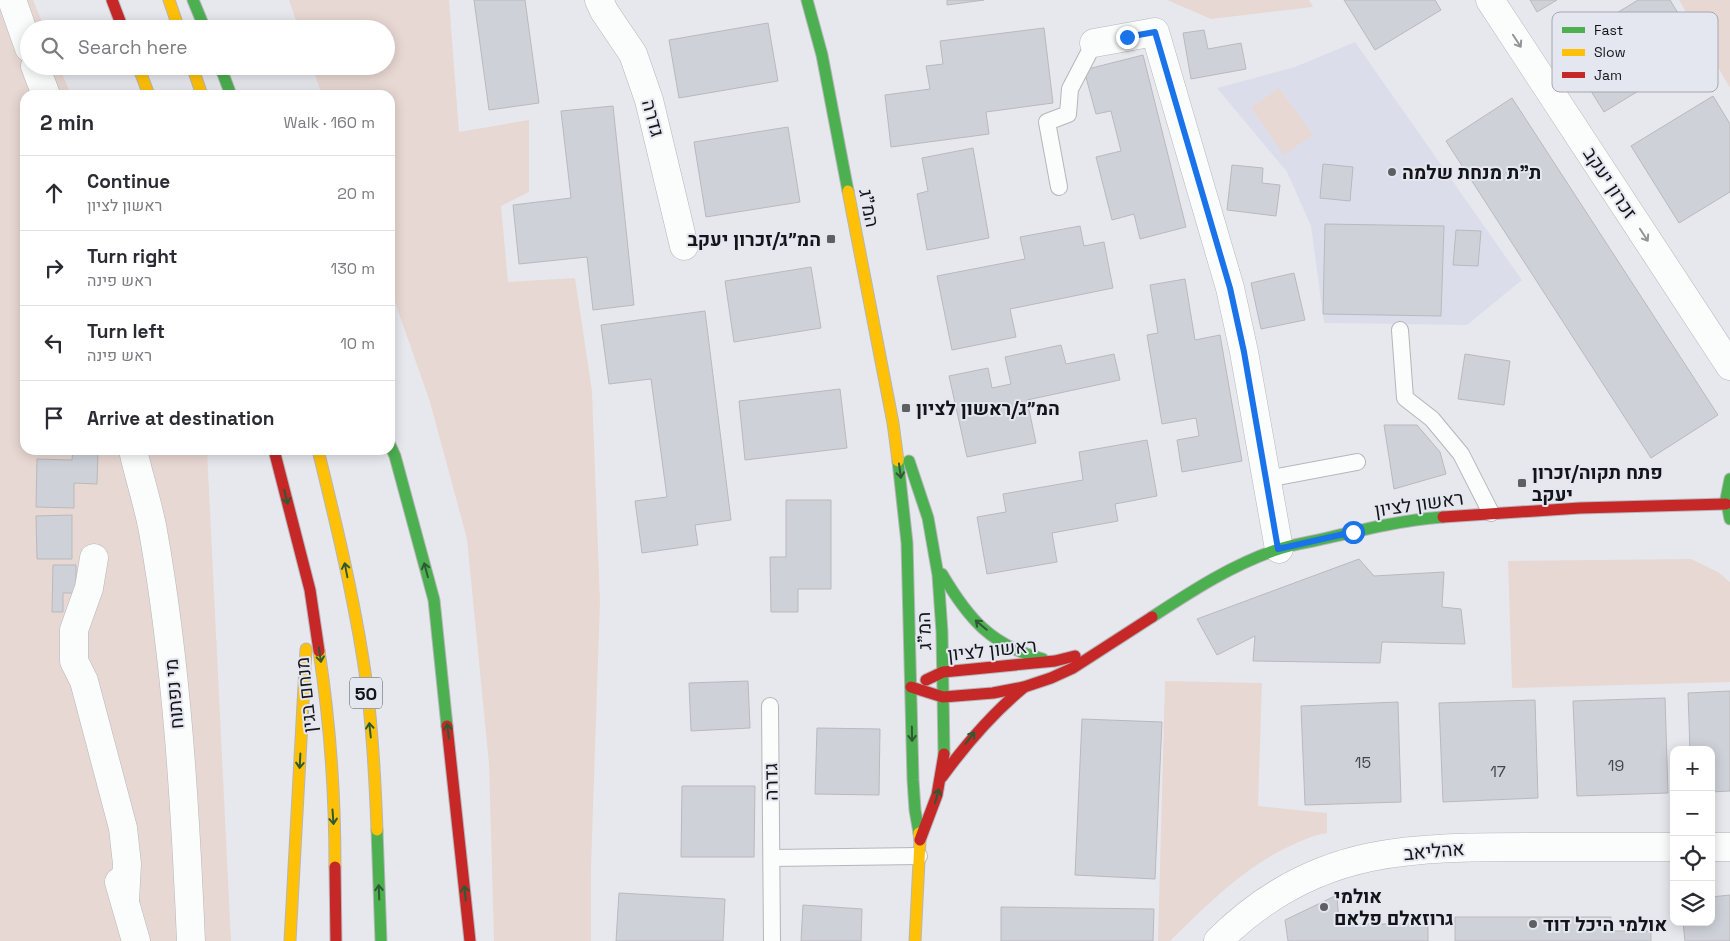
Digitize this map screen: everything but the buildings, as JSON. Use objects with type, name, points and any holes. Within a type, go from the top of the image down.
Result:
[{"type":"main road","points":[[112,0],[120,20]]},
{"type":"main road","points":[[170,0],[176,20]]},
{"type":"main road","points":[[193,0],[201,20]]},
{"type":"main road","name":"המ\"ג","points":[[807,0],[822,55],[893,423],[902,490],[907,543],[913,780],[919,849],[915,941]]},
{"type":"main road","points":[[141,75],[147,90]]},
{"type":"main road","points":[[195,75],[200,90]]},
{"type":"main road","points":[[223,75],[229,90]]},
{"type":"main road","name":"המ\"ג","points":[[893,423],[924,502],[938,566],[941,601],[944,697],[942,777],[919,849]]},
{"type":"main road","name":"מנחם בגין","points":[[275,455],[310,590],[325,691],[334,835],[336,941]]},
{"type":"main road","name":"50","points":[[319,455],[341,545],[363,660],[375,776],[381,941]]},
{"type":"main road","points":[[395,455],[434,600],[470,941]]},
{"type":"main road","points":[[1730,479],[1726,488],[1726,504],[1730,519]]},
{"type":"main road","name":"ראשון לציון","points":[[911,687],[944,697],[994,693],[1024,687],[1051,678],[1073,668],[1199,587],[1241,565],[1278,549],[1353,532],[1420,519],[1491,512],[1726,504]]},
{"type":"main road","points":[[938,566],[960,604],[987,631],[1014,649],[1030,656],[1055,661]]},
{"type":"main road","points":[[290,941],[310,590]]},
{"type":"main road","name":"ראשון לציון","points":[[911,687],[943,672],[1055,661],[1095,650],[1114,642]]},
{"type":"main road","points":[[942,777],[974,733],[1005,702],[1024,687]]},
{"type":"street","points":[[12,0],[20,23]]},
{"type":"street","name":"גדרה","points":[[599,0],[604,11],[633,54],[650,100],[684,246]]},
{"type":"street","name":"זכרון יעקב","points":[[1490,0],[1730,366]]},
{"type":"street","points":[[1094,43],[1155,32],[1230,288],[1244,352],[1278,549]]},
{"type":"street","points":[[39,75],[44,90]]},
{"type":"street","name":"מי נפתוח","points":[[134,455],[152,529],[168,631],[188,870],[191,941]]},
{"type":"street","points":[[94,558],[89,588],[74,630],[74,662],[84,682],[123,828],[127,864],[125,901]]},
{"type":"street","name":"אהליאב","points":[[1218,941],[1236,923],[1265,900],[1298,882],[1371,857],[1419,851],[1479,847],[1670,847]]},
{"type":"street","points":[[1715,847],[1730,847]]},
{"type":"street","points":[[112,862],[136,941]]},
{"type":"lane","points":[[1059,187],[1047,122],[1068,114],[1070,89],[1094,43]]},
{"type":"lane","points":[[1400,330],[1405,398],[1432,418],[1461,454],[1491,512]]},
{"type":"lane","points":[[1266,479],[1357,462]]},
{"type":"lane","name":"גדרה","points":[[770,706],[772,941]]},
{"type":"lane","points":[[772,858],[919,849]]},
{"type":"shaded area","points":[[0,0],[33,0],[41,20],[20,20],[20,75],[63,75],[69,90],[20,90],[20,455],[207,455],[231,941],[0,941]]},
{"type":"shaded area","points":[[289,0],[449,0],[459,132],[529,120],[529,192],[501,206],[508,282],[575,278],[592,391],[600,602],[591,867],[591,941],[494,941],[489,764],[467,539],[430,402],[395,302],[395,90],[320,90],[315,75],[395,75],[395,20],[296,20]]},
{"type":"shaded area","points":[[1167,0],[1309,0],[1313,7],[1211,19]]},
{"type":"shaded area","points":[[1679,0],[1730,0],[1730,88],[1718,67],[1718,12],[1686,12]]},
{"type":"shaded area","points":[[1355,42],[1522,280],[1467,325],[1324,323],[1311,226],[1287,172],[1217,88],[1295,67]]},
{"type":"shaded area","points":[[1279,88],[1313,135],[1284,155],[1251,108]]},
{"type":"shaded area","points":[[1691,559],[1718,572],[1730,582],[1730,682],[1512,688],[1508,561]]},
{"type":"shaded area","points":[[1165,681],[1262,683],[1258,806],[1327,813],[1327,833],[1293,845],[1255,866],[1225,889],[1170,941],[1158,941]]},
{"type":"traffic: fast","points":[[193,0],[201,20]]},
{"type":"traffic: fast","points":[[807,0],[822,55],[848,191]]},
{"type":"traffic: fast","points":[[223,75],[229,90]]},
{"type":"traffic: fast","points":[[395,455],[434,600],[447,726]]},
{"type":"traffic: fast","points":[[898,461],[907,543],[913,780],[919,833]]},
{"type":"traffic: fast","points":[[909,461],[928,518],[938,575],[942,632],[944,754]]},
{"type":"traffic: fast","points":[[1730,479],[1726,499],[1730,519]]},
{"type":"traffic: fast","points":[[1152,617],[1229,570],[1279,549],[1385,525],[1443,517]]},
{"type":"traffic: fast","points":[[942,574],[961,604],[983,628],[1009,646],[1043,659]]},
{"type":"traffic: fast","points":[[377,830],[381,941]]},
{"type":"traffic: slow","points":[[169,0],[176,20]]},
{"type":"traffic: slow","points":[[141,75],[147,90]]},
{"type":"traffic: slow","points":[[195,75],[200,90]]},
{"type":"traffic: slow","points":[[848,191],[893,423],[898,461]]},
{"type":"traffic: slow","points":[[319,455],[359,633],[373,744],[377,830]]},
{"type":"traffic: slow","points":[[290,941],[306,649]]},
{"type":"traffic: slow","points":[[319,651],[331,759],[335,867]]},
{"type":"traffic: slow","points":[[915,941],[919,833]]},
{"type":"traffic: jam","points":[[112,0],[120,20]]},
{"type":"traffic: jam","points":[[275,455],[310,590],[319,651]]},
{"type":"traffic: jam","points":[[1443,517],[1580,508],[1726,504]]},
{"type":"traffic: jam","points":[[911,687],[943,697],[993,693],[1024,687],[1073,668],[1152,617]]},
{"type":"traffic: jam","points":[[926,680],[943,672],[1055,661],[1075,656]]},
{"type":"traffic: jam","points":[[942,777],[980,730],[1023,688]]},
{"type":"traffic: jam","points":[[447,726],[470,941]]},
{"type":"traffic: jam","points":[[920,840],[937,795],[944,754]]},
{"type":"traffic: jam","points":[[335,867],[336,941]]},
{"type":"place","name":"ת\"ת מנחת שלמה","points":[[1392,172]]},
{"type":"place","name":"המ״ג/זכרון יעקב","points":[[831,239]]},
{"type":"place","name":"המ״ג/ראשון לציון","points":[[906,408]]},
{"type":"place","name":"פתח תקוה/זכרון יעקב","points":[[1522,483]]},
{"type":"place","name":"אולמי גרוזאלם פלאם","points":[[1324,907]]},
{"type":"place","name":"אולמי היכל דוד","points":[[1533,924]]},
{"type":"route","points":[[1127,37],[1155,32],[1230,288],[1244,352],[1278,549],[1353,532]]}]
